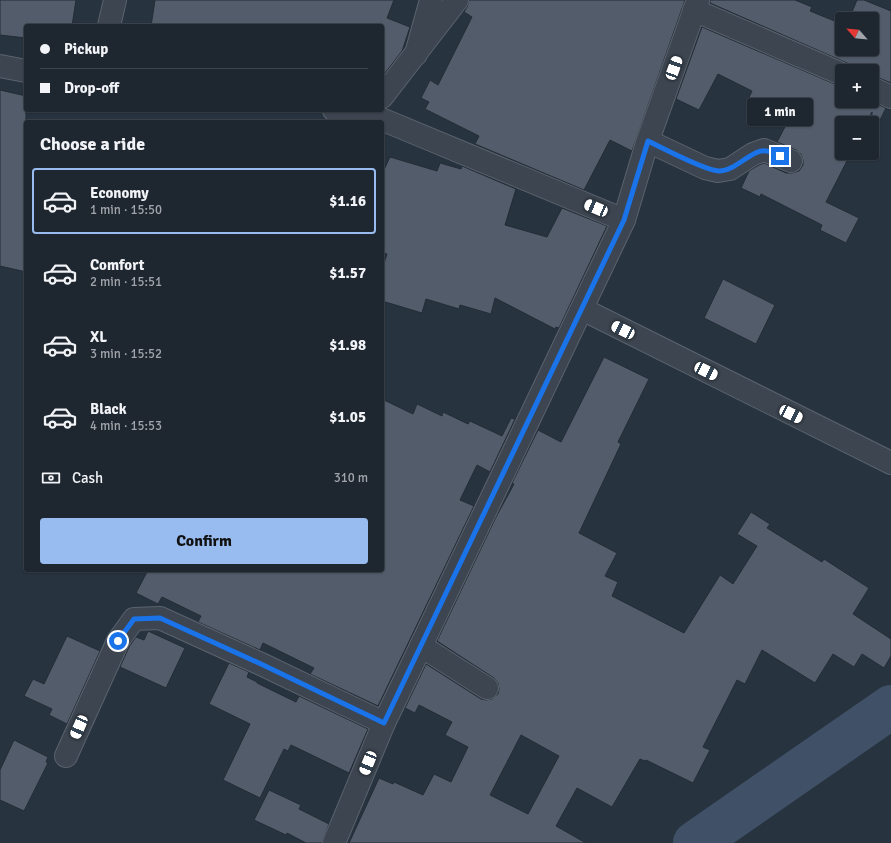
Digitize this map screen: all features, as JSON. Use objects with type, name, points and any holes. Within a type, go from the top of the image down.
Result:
[{"type":"street","points":[[109,24],[115,0]]},
{"type":"street","points":[[416,55],[431,0]]},
{"type":"street","points":[[384,95],[457,0]]},
{"type":"street","points":[[334,843],[384,723],[624,220],[648,141],[696,5],[835,71]]},
{"type":"street","points":[[0,66],[24,71]]},
{"type":"street","points":[[879,91],[891,97]]},
{"type":"street","points":[[384,112],[624,220]]},
{"type":"street","points":[[648,141],[705,168],[718,171],[730,169],[753,154],[764,150],[791,161]]},
{"type":"street","points":[[582,308],[891,463]]},
{"type":"street","points":[[66,756],[118,641],[134,619],[160,618],[261,664],[384,723]]},
{"type":"street","points":[[421,646],[487,688]]},
{"type":"building","points":[[0,0],[76,0],[72,24],[24,24],[24,38],[0,35]]},
{"type":"building","points":[[155,0],[394,0],[387,18],[410,27],[402,51],[384,74],[384,24],[151,24]]},
{"type":"building","points":[[469,0],[685,0],[632,151],[610,140],[584,190],[475,144],[479,136],[425,109],[429,102],[421,98],[430,80],[438,85],[472,17],[464,12]]},
{"type":"building","points":[[710,0],[795,0],[812,7],[810,11],[835,21],[835,56],[879,56],[879,12],[852,12],[857,0],[864,0],[891,11],[891,83],[879,78],[879,64],[849,64],[710,3]]},
{"type":"building","points":[[702,27],[835,84],[835,108],[879,108],[879,105],[886,108],[879,122],[879,116],[872,116],[872,112],[870,116],[835,116],[835,160],[847,160],[826,202],[859,218],[846,243],[820,230],[822,225],[761,194],[760,197],[741,188],[749,171],[764,163],[786,173],[799,171],[803,165],[801,154],[796,150],[777,142],[787,123],[747,102],[752,91],[718,74],[699,110],[676,99]]},
{"type":"building","points":[[0,90],[24,96],[24,112],[26,112],[26,120],[24,120],[24,272],[0,266]]},
{"type":"building","points":[[390,157],[437,171],[440,163],[461,169],[462,166],[516,189],[505,225],[547,237],[562,208],[607,226],[559,328],[556,327],[555,329],[495,298],[491,314],[460,305],[459,309],[426,299],[422,313],[384,302],[384,263],[387,254],[384,253],[384,170]]},
{"type":"building","points":[[723,279],[775,305],[756,344],[704,318]]},
{"type":"building","points":[[604,357],[649,379],[618,442],[621,444],[579,533],[617,553],[605,576],[618,582],[612,596],[684,633],[720,575],[733,584],[757,546],[737,534],[751,512],[770,524],[767,528],[822,562],[824,559],[869,588],[853,614],[891,639],[891,656],[884,668],[862,654],[854,667],[833,654],[815,683],[762,650],[745,684],[737,680],[703,747],[710,750],[693,783],[646,760],[640,759],[612,807],[577,788],[556,826],[586,843],[349,843],[379,778],[393,784],[394,782],[423,795],[434,774],[451,782],[468,747],[445,735],[452,722],[419,705],[415,713],[405,708],[426,664],[481,699],[492,699],[498,694],[498,683],[494,678],[437,641],[496,517],[514,484],[512,483],[538,430],[561,442]],"holes":[[[521,735],[559,756],[528,814],[490,795]]]},
{"type":"building","points":[[384,400],[413,414],[417,404],[442,416],[443,412],[468,424],[470,421],[502,436],[511,418],[515,419],[490,472],[477,465],[460,500],[474,506],[378,706],[310,674],[314,668],[263,643],[260,650],[198,622],[201,616],[162,597],[158,604],[136,593],[147,572],[384,572]]},
{"type":"building","points":[[148,631],[185,648],[166,688],[120,667],[129,647],[136,637],[144,640]]},
{"type":"building","points":[[67,636],[100,651],[67,724],[49,715],[52,709],[24,696],[33,679],[44,684]]},
{"type":"building","points":[[229,663],[249,672],[247,677],[257,683],[296,702],[299,696],[368,729],[349,773],[291,745],[288,751],[284,749],[260,798],[223,780],[250,724],[209,704]]},
{"type":"building","points":[[14,740],[48,757],[46,762],[48,763],[24,811],[0,800],[0,770]]},
{"type":"building","points":[[269,790],[301,805],[299,809],[329,824],[322,843],[306,843],[287,833],[286,835],[254,820]]},
{"type":"waterway","points":[[695,843],[891,707]]},
{"type":"route","points":[[118,641],[134,619],[160,618],[261,664],[384,723],[624,220],[648,141],[705,168],[718,171],[730,169],[759,151],[764,150],[780,156]]}]
